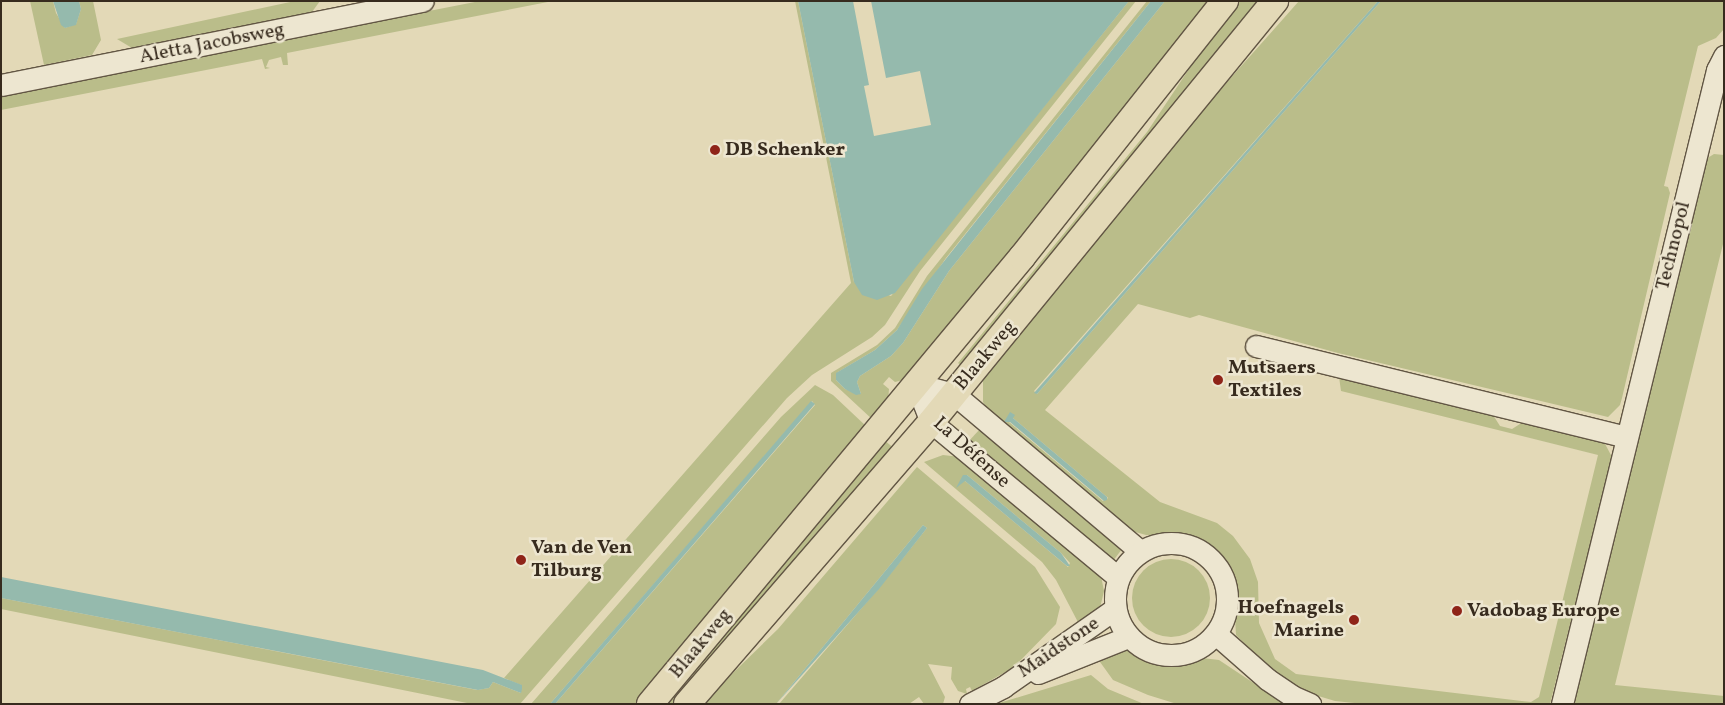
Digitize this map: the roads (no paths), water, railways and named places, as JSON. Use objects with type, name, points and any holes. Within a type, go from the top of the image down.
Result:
[{"type":"main road","name":"Blaakweg","points":[[650,704],[1022,257],[1225,1]]},
{"type":"main road","name":"Blaakweg","points":[[687,704],[931,422],[1275,1]]},
{"type":"street","name":"Aletta Jacobsweg","points":[[1,85],[423,1]]},
{"type":"street","name":"Technopol","points":[[1562,704],[1718,66],[1724,56]]},
{"type":"street","points":[[1256,346],[1626,437]]},
{"type":"street","name":"La Défense","points":[[916,384],[954,394],[1140,551]]},
{"type":"street","name":"La Défense","points":[[916,384],[931,422],[1118,577]]},
{"type":"street","points":[[1178,543],[1200,551],[1213,561],[1227,589],[1224,620],[1216,634],[1201,648],[1182,655],[1153,652],[1128,637],[1115,610],[1114,592],[1118,577],[1127,563],[1140,551],[1154,545],[1178,543]]},
{"type":"street","name":"Maidstone","points":[[970,704],[1002,687],[1115,610]]},
{"type":"street","points":[[1216,634],[1267,680],[1292,696],[1310,704]]},
{"type":"street","name":"Maidstone","points":[[1002,687],[1128,637]]},
{"type":"water","points":[[53,1],[79,1],[81,9],[76,25],[65,28],[61,25]]},
{"type":"water","points":[[798,1],[853,1],[869,85],[864,86],[874,136],[931,125],[920,71],[886,78],[871,1],[1129,1],[895,293],[877,300],[862,295],[854,282]]},
{"type":"water","points":[[1151,1],[1165,1],[949,271],[903,343],[891,356],[860,376],[857,382],[861,394],[856,395],[845,389],[836,380],[836,373],[875,350],[897,330],[922,289]]},
{"type":"water","points":[[1378,1],[1381,1],[1037,394],[1034,393]]},
{"type":"water","points":[[811,401],[815,404],[555,704],[550,704]]},
{"type":"water","points":[[1010,412],[1015,415],[1013,418],[1107,497],[1107,500],[1104,501],[1010,422],[1004,422]]},
{"type":"water","points":[[963,475],[967,475],[1061,553],[1070,566],[1067,566],[965,481],[956,488]]},
{"type":"water","points":[[923,525],[927,528],[879,589],[776,704]]},
{"type":"water","points":[[1,577],[483,670],[522,685],[522,689],[521,693],[493,682],[489,688],[478,690],[1,598]]},
{"type":"place","name":"DB Schenker","points":[[715,150]]},
{"type":"place","name":"Mutsaers Textiles","points":[[1218,380]]},
{"type":"place","name":"Van de Ven Tilburg","points":[[521,560]]},
{"type":"place","name":"Vadobag Europe","points":[[1457,611]]},
{"type":"place","name":"Hoefnagels Marine","points":[[1354,620]]}]
